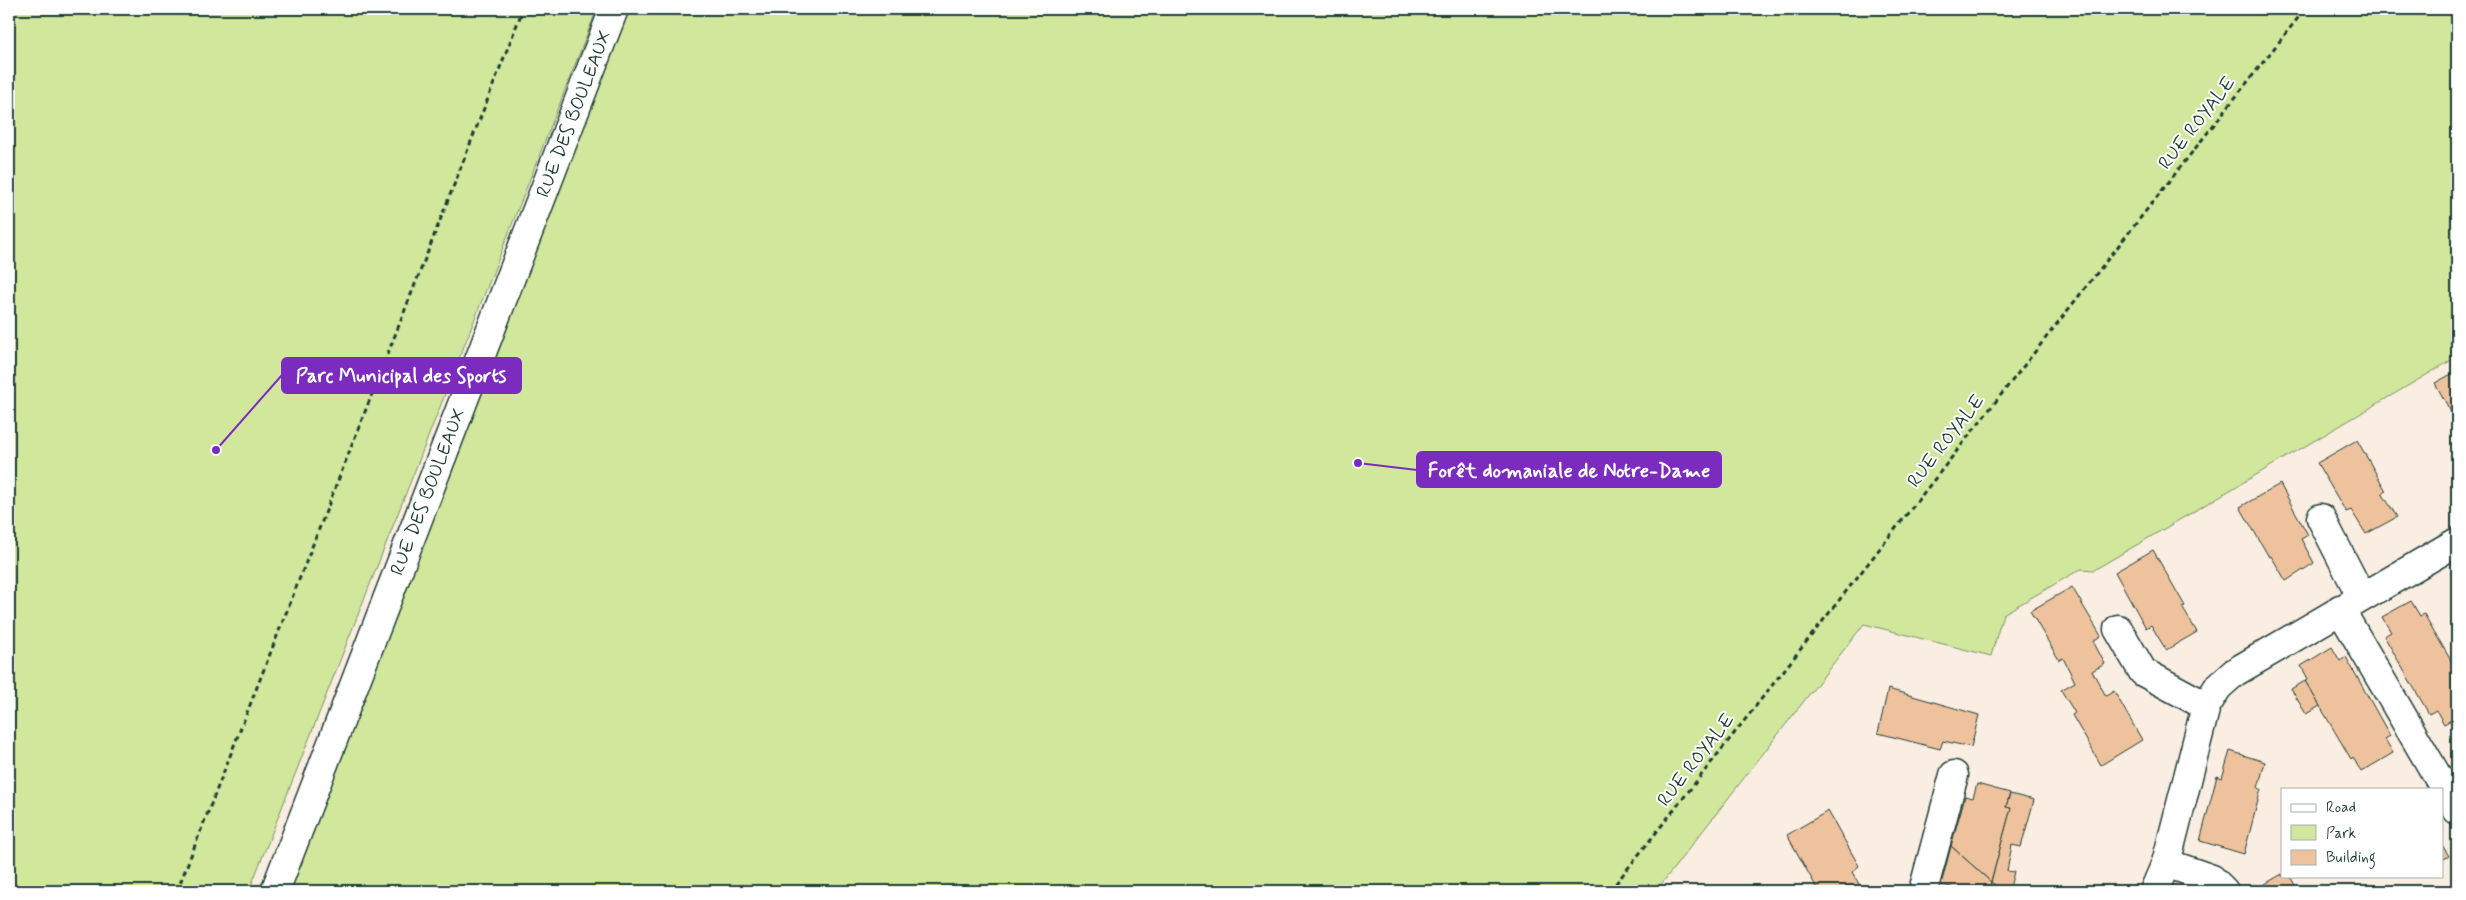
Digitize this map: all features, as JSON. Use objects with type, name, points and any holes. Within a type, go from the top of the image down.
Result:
[{"type":"street","name":"RUE DES BOULEAUX","points":[[275,891],[614,9]]},
{"type":"street","points":[[2321,518],[2351,603],[2457,810]]},
{"type":"street","points":[[2154,891],[2166,863],[2206,706],[2218,687],[2235,672],[2457,542]]},
{"type":"street","points":[[2118,629],[2143,672],[2206,706]]},
{"type":"street","points":[[1923,891],[1954,775]]},
{"type":"street","points":[[2166,863],[2212,879],[2224,891]]},
{"type":"path","points":[[177,891],[524,9]]},
{"type":"path","name":"RUE ROYALE","points":[[1610,891],[2305,9]]},
{"type":"green space","points":[[9,9],[597,9],[249,891],[9,891]]},
{"type":"green space","points":[[614,9],[2457,9],[2457,357],[2094,570],[2081,569],[2003,614],[1991,656],[1864,624],[1656,891],[275,891]]},
{"type":"building","points":[[2457,371],[2457,423],[2435,383]]},
{"type":"building","points":[[2357,440],[2386,491],[2382,493],[2397,517],[2366,534],[2351,510],[2346,512],[2317,463]]},
{"type":"building","points":[[2280,484],[2308,535],[2301,539],[2314,563],[2286,581],[2271,556],[2269,557],[2240,507]]},
{"type":"building","points":[[2153,550],[2185,606],[2182,607],[2197,632],[2166,650],[2151,625],[2146,628],[2115,572]]},
{"type":"building","points":[[2072,587],[2101,636],[2093,641],[2105,664],[2092,671],[2106,696],[2114,691],[2142,740],[2101,765],[2072,715],[2075,713],[2061,690],[2075,682],[2063,658],[2059,660],[2030,611]]},
{"type":"building","points":[[2411,601],[2420,616],[2424,614],[2457,671],[2457,717],[2444,724],[2436,710],[2429,714],[2384,636],[2391,632],[2382,617]]},
{"type":"building","points":[[2332,647],[2340,661],[2346,657],[2390,736],[2385,739],[2393,753],[2361,772],[2353,757],[2351,759],[2305,681],[2308,679],[2301,666]]},
{"type":"building","points":[[2305,681],[2320,706],[2306,714],[2291,689]]},
{"type":"building","points":[[1888,689],[1979,715],[1971,747],[1943,741],[1940,749],[1878,733]]},
{"type":"building","points":[[2230,751],[2265,762],[2258,788],[2261,789],[2244,854],[2200,841],[2217,776],[2222,778]]},
{"type":"building","points":[[1977,784],[2010,793],[2006,807],[2011,808],[1991,882],[1951,846],[1965,796],[1973,798]]},
{"type":"building","points":[[2010,794],[2034,800],[2021,847],[2012,845],[2007,871],[2014,872],[2009,891],[2002,891],[1991,882],[2011,808],[2006,807]]},
{"type":"building","points":[[1828,811],[1859,866],[1852,872],[1863,891],[1818,890],[1787,835]]},
{"type":"building","points":[[1951,846],[1991,882],[1989,891],[1950,891],[1951,887],[1941,885]]},
{"type":"building","points":[[2444,848],[2449,856],[2444,859]]},
{"type":"building","points":[[2281,875],[2281,878],[2291,878],[2298,891],[2260,891],[2258,888]]},
{"type":"building","points":[[1991,882],[2002,891],[1989,891]]},
{"type":"place","name":"Parc Municipal des Sports","points":[[216,450]]},
{"type":"place","name":"Forêt domaniale de Notre-Dame","points":[[1358,463]]}]
